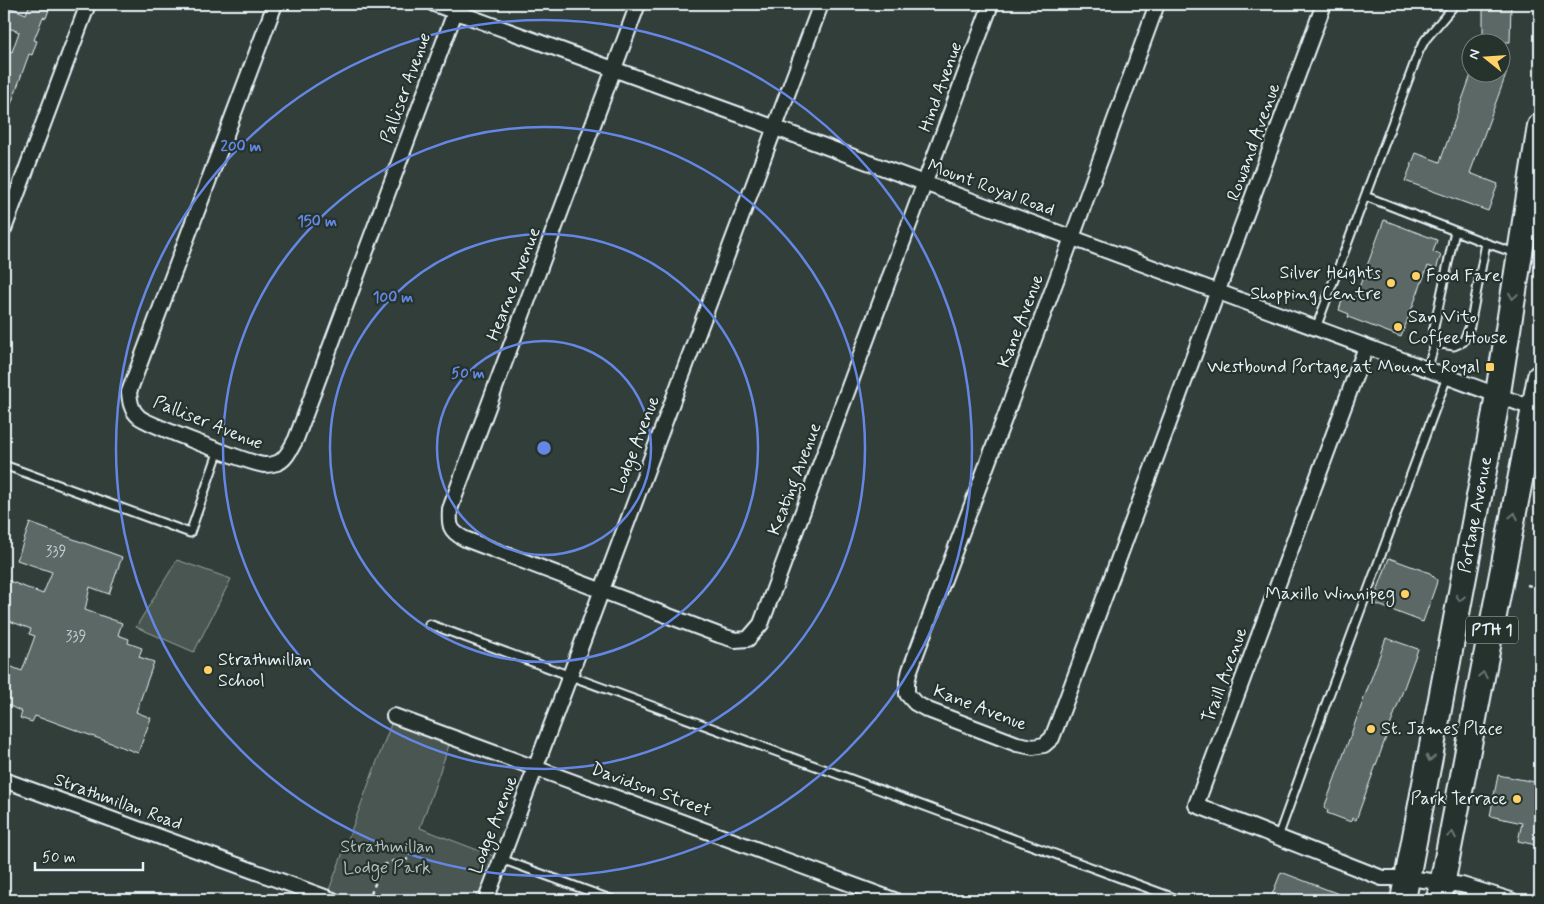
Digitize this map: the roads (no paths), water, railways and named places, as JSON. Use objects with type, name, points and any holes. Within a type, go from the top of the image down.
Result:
[{"type":"highway","name":"Portage Avenue","points":[[1405,889],[1498,396],[1540,126]]},
{"type":"highway","name":"PTH 1","points":[[1441,891],[1537,410],[1540,377]]},
{"type":"street","points":[[4,229],[88,4]]},
{"type":"street","name":"Palliser Avenue","points":[[275,4],[129,392],[131,407],[139,418],[265,466],[278,463],[286,456],[296,440],[456,8]]},
{"type":"street","name":"Mount Royal Road","points":[[434,4],[456,8],[615,69],[1537,410]]},
{"type":"street","name":"Hearne Avenue","points":[[601,590],[465,539],[456,534],[449,524],[449,517],[454,497],[638,4]]},
{"type":"street","name":"Lodge Avenue","points":[[486,900],[821,4]]},
{"type":"street","name":"Hind Avenue","points":[[925,184],[991,4]]},
{"type":"street","points":[[1072,238],[1158,4]]},
{"type":"street","name":"Rowand Avenue","points":[[1218,292],[1324,4]]},
{"type":"street","name":"Keating Avenue","points":[[601,590],[736,640],[748,639],[760,624],[925,184]]},
{"type":"street","name":"Kane Avenue","points":[[1072,238],[913,661],[907,682],[907,694],[915,703],[928,710],[1017,744],[1033,748],[1044,745],[1052,738],[1218,292]]},
{"type":"street","name":"Traill Avenue","points":[[1366,348],[1196,805],[1382,878],[1405,889],[1441,891],[1462,885],[1511,900]]},
{"type":"street","name":"Davidson Street","points":[[394,716],[894,900]]},
{"type":"street","name":"Strathmillan Road","points":[[4,780],[333,900]]},
{"type":"lane","points":[[1316,329],[1418,51],[1452,8],[1452,4]]},
{"type":"lane","points":[[1365,196],[1486,243],[1520,254]]},
{"type":"lane","points":[[1426,370],[1435,343],[1433,332],[1455,231]]},
{"type":"lane","points":[[1435,343],[1454,346],[1463,342],[1470,326],[1486,243]]},
{"type":"lane","points":[[1278,837],[1447,377]]},
{"type":"lane","points":[[4,465],[190,533],[219,450]]},
{"type":"lane","points":[[429,624],[1180,900]]},
{"type":"lane","points":[[501,859],[613,900]]},
{"type":"place","name":"Food Fare","points":[[1416,276]]},
{"type":"place","name":"Silver Heights Shopping Centre","points":[[1391,283]]},
{"type":"place","name":"San Vito Coffee House","points":[[1398,327]]},
{"type":"place","name":"Westbound Portage at Mount Royal","points":[[1490,367]]},
{"type":"place","name":"Maxillo Winnipeg","points":[[1405,594]]},
{"type":"place","name":"Strathmillan School","points":[[208,670]]},
{"type":"place","name":"St. James Place","points":[[1371,729]]},
{"type":"place","name":"Park Terrace","points":[[1517,799]]},
{"type":"park label","name":"Strathmillan Lodge Park","points":[[387,858]]}]
